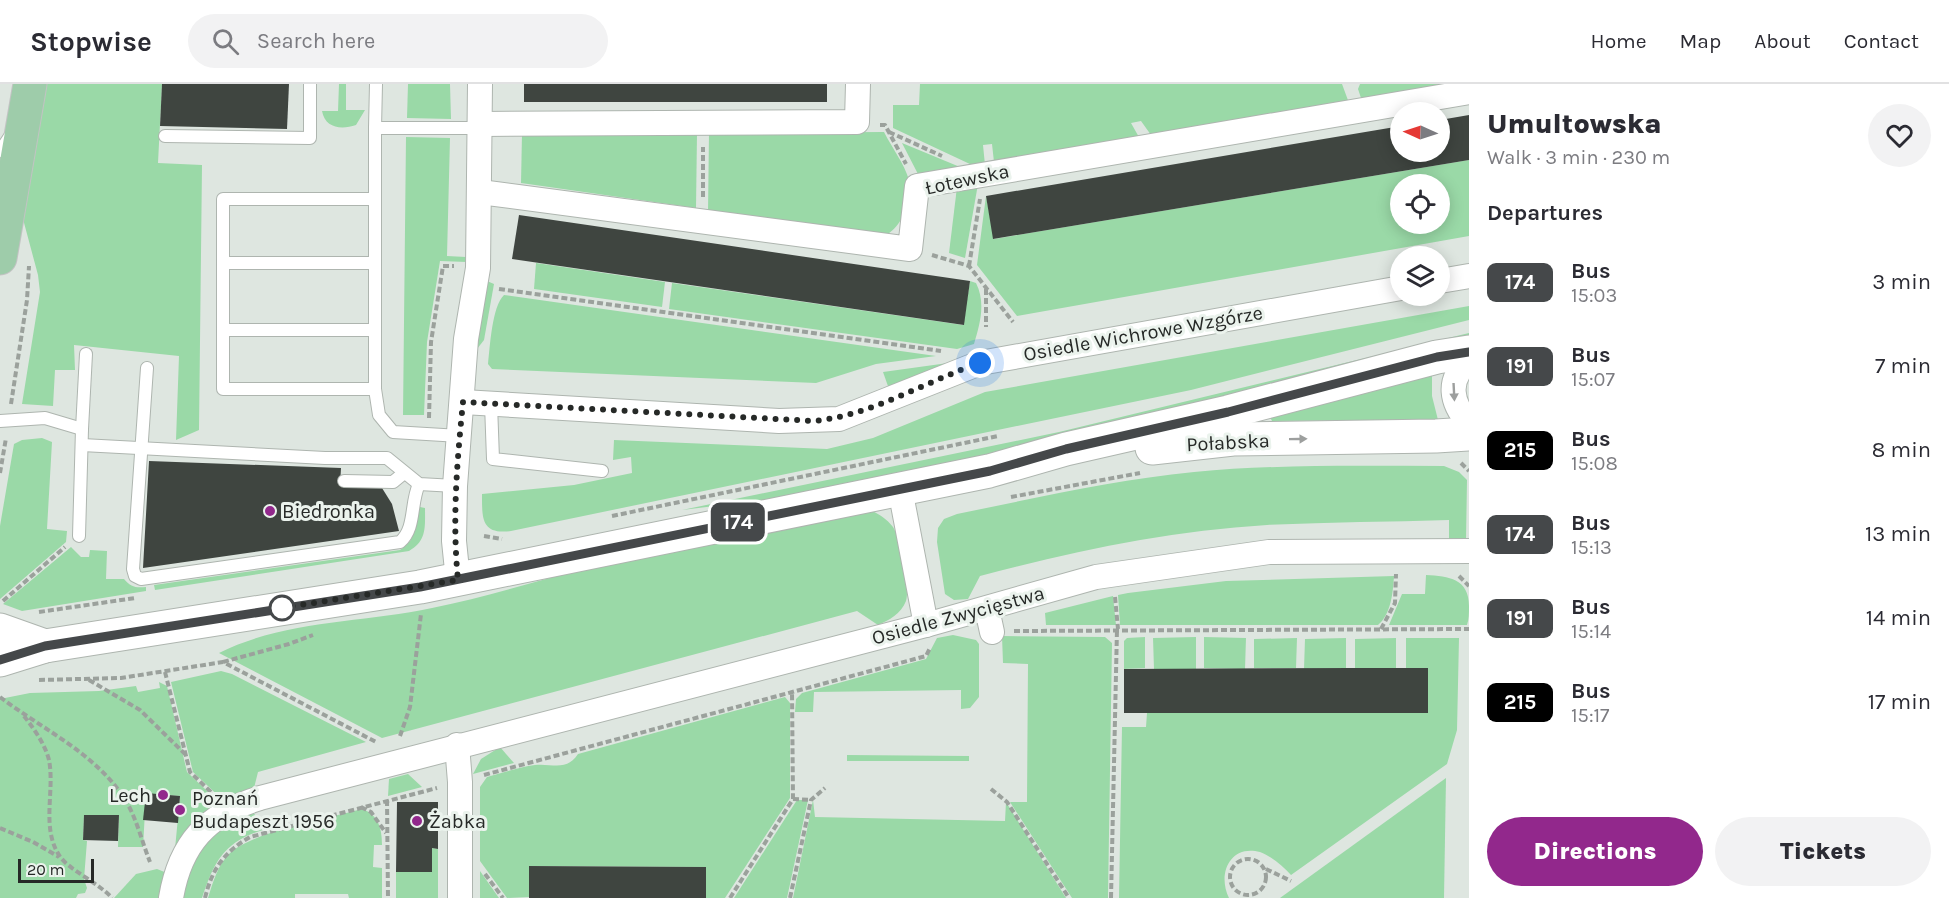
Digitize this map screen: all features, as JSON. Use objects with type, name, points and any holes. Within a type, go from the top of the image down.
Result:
[{"type":"main road","points":[[14,258],[24,116],[30,84]]},
{"type":"street","points":[[458,580],[454,541],[455,486],[466,339],[478,268],[480,84]]},
{"type":"street","points":[[481,126],[856,123],[858,84]]},
{"type":"street","name":"Łotewska","points":[[910,249],[917,186],[1469,92]]},
{"type":"street","points":[[480,192],[910,249]]},
{"type":"street","points":[[1450,279],[1469,276]]},
{"type":"street","name":"Osiedle Wichrowe Wzgórze","points":[[463,402],[779,421],[839,419],[859,413],[936,379],[980,363],[1390,290]]},
{"type":"street","name":"Połabska","points":[[990,471],[1066,449],[1228,412],[1437,357],[1469,352]]},
{"type":"street","points":[[1469,361],[1458,372],[1453,384],[1454,400],[1469,423]]},
{"type":"street","name":"Połabska","points":[[0,660],[45,646],[458,580],[990,471],[1161,447],[1233,440],[1436,436],[1462,447]]},
{"type":"street","points":[[900,489],[936,623]]},
{"type":"street","name":"Osiedle Zwycięstwa","points":[[171,898],[180,864],[190,845],[204,828],[229,809],[260,798],[456,745],[936,623],[1096,577],[1269,552],[1469,551]]},
{"type":"street","points":[[987,609],[999,632]]},
{"type":"street","name":"Połabska","points":[[0,630],[45,646]]},
{"type":"street","points":[[456,745],[460,782],[460,898]]},
{"type":"lane","points":[[165,136],[310,138],[310,84]]},
{"type":"lane","points":[[376,84],[375,389],[379,415],[393,432],[460,436]]},
{"type":"lane","points":[[0,151],[24,116]]},
{"type":"lane","points":[[375,129],[481,126]]},
{"type":"lane","points":[[375,200],[223,199],[223,389],[375,389]]},
{"type":"lane","points":[[223,263],[375,263]]},
{"type":"lane","points":[[223,330],[375,330]]},
{"type":"lane","points":[[79,536],[86,354]]},
{"type":"lane","points":[[147,368],[133,569],[135,576],[141,579],[400,542],[411,530],[412,500],[419,484]]},
{"type":"lane","points":[[491,404],[493,459],[602,471]]},
{"type":"lane","points":[[4,421],[45,418],[82,429]]},
{"type":"lane","points":[[82,445],[325,458],[387,458],[419,484],[455,486]]},
{"type":"lane","points":[[344,481],[393,482],[404,473]]},
{"type":"path","points":[[703,221],[704,123]]},
{"type":"path","points":[[856,123],[885,125],[917,186]]},
{"type":"path","points":[[910,249],[969,266],[1013,322]]},
{"type":"path","points":[[0,473],[4,421],[27,300],[14,258]]},
{"type":"path","points":[[429,434],[431,342],[443,266],[465,266]]},
{"type":"path","points":[[986,287],[986,327]]},
{"type":"path","points":[[499,289],[946,352]]},
{"type":"path","points":[[611,516],[1000,435]]},
{"type":"path","points":[[1462,447],[1469,471]]},
{"type":"path","points":[[1006,498],[1145,473]]},
{"type":"path","points":[[0,603],[79,536]]},
{"type":"path","points":[[484,536],[508,539]]},
{"type":"path","points":[[1380,629],[1395,603],[1396,573],[1405,573]]},
{"type":"path","points":[[1452,574],[1459,576],[1469,586]]},
{"type":"path","points":[[401,761],[400,731],[410,706],[422,616],[420,587]]},
{"type":"path","points":[[1111,898],[1118,629],[1115,594]]},
{"type":"path","points":[[476,777],[926,656],[937,635],[949,633],[936,623]]},
{"type":"path","points":[[999,632],[1118,629],[1469,629]]},
{"type":"path","points":[[33,680],[121,678],[223,662],[379,744]]},
{"type":"path","points":[[165,672],[190,772],[229,809]]},
{"type":"path","points":[[87,679],[140,710],[187,755]]},
{"type":"path","points":[[730,898],[793,800],[792,692]]},
{"type":"path","points":[[0,697],[79,752],[106,774],[133,813],[133,821],[150,862]]},
{"type":"path","points":[[22,713],[39,737],[49,760],[50,822],[53,842],[60,857]]},
{"type":"path","points":[[205,898],[217,867],[235,846],[250,837],[448,785]]},
{"type":"path","points":[[790,898],[811,800],[825,788]]},
{"type":"path","points":[[991,789],[1007,802],[1069,898]]},
{"type":"path","points":[[387,800],[388,898]]},
{"type":"path","points":[[793,800],[811,800]]},
{"type":"path","points":[[360,807],[371,812],[387,837]]},
{"type":"path","points":[[0,828],[60,857],[104,889],[112,898]]},
{"type":"path","points":[[1241,898],[1231,881],[1234,867],[1241,861],[1251,860],[1276,876],[1292,880]]},
{"type":"path","points":[[1239,892],[1251,895],[1262,890],[1266,878],[1263,867]]},
{"type":"path","points":[[483,870],[503,898]]},
{"type":"green space","points":[[47,84],[162,84],[158,163],[202,165],[199,430],[176,440],[179,356],[74,345],[75,370],[55,370],[53,406],[22,404],[40,292],[38,275],[23,219]]},
{"type":"green space","points":[[339,84],[346,84],[346,110],[365,110],[356,125],[335,126],[326,121],[324,117],[322,111],[338,111]]},
{"type":"green space","points":[[408,84],[450,84],[451,119],[407,118]]},
{"type":"green space","points":[[920,84],[1342,84],[1349,103],[1151,135],[1141,121],[1131,123],[1140,139],[994,162],[992,144],[983,145],[985,165],[972,165],[893,128],[893,105],[919,105]]},
{"type":"green space","points":[[1360,84],[1466,84],[1362,101],[1358,89]]},
{"type":"green space","points":[[884,132],[904,168],[910,187],[906,210],[898,224],[888,234],[708,212],[709,133]]},
{"type":"green space","points":[[522,134],[697,134],[696,208],[521,183]]},
{"type":"green space","points":[[406,137],[450,138],[447,256],[466,257],[467,262],[440,261],[427,342],[424,415],[403,415]]},
{"type":"green space","points":[[902,143],[960,167],[919,176]]},
{"type":"green space","points":[[1469,160],[1469,236],[1412,246],[1390,246],[1390,250],[1017,316],[977,265],[986,196],[994,239]]},
{"type":"green space","points":[[978,184],[965,258],[949,253],[957,187]]},
{"type":"green space","points":[[536,263],[665,282],[662,307],[534,289]]},
{"type":"green space","points":[[487,281],[494,284],[484,340],[477,349]]},
{"type":"green space","points":[[970,281],[976,283],[981,298],[980,321],[974,344],[957,349],[669,309],[672,283],[963,325]]},
{"type":"green space","points":[[504,295],[936,356],[876,364],[816,383],[492,369],[488,364],[492,327],[500,300]]},
{"type":"green space","points":[[1469,306],[1469,320],[1191,390],[511,531],[494,530],[485,523],[483,517],[482,494],[574,485],[632,473],[631,457],[613,460],[614,440],[827,449],[873,438],[985,392]]},
{"type":"green space","points":[[1469,333],[1469,340],[1160,420],[806,495],[682,510],[1059,432]]},
{"type":"green space","points":[[948,363],[889,389],[883,372]]},
{"type":"green space","points":[[1432,372],[1432,396],[1438,420],[1272,421],[1270,417]]},
{"type":"green space","points":[[42,438],[52,442],[47,529],[67,531],[66,542],[0,599],[0,526],[14,444],[22,440]]},
{"type":"green space","points":[[1444,466],[1459,472],[1467,480],[1466,540],[1449,541],[1449,520],[1290,524],[1230,528],[1122,543],[1051,558],[980,576],[968,599],[954,600],[945,594],[937,542],[938,528],[944,519],[957,514],[1105,485],[1194,472],[1288,467]]},
{"type":"green space","points":[[420,507],[425,508],[424,533],[419,543],[409,551],[155,590],[154,585],[400,550],[413,536]]},
{"type":"green space","points":[[870,510],[883,517],[893,527],[902,552],[906,575],[907,595],[904,606],[894,616],[878,625],[857,611],[382,738],[219,653],[244,642],[297,628],[432,608],[621,560]]},
{"type":"green space","points":[[71,547],[81,557],[89,557],[90,550],[107,551],[106,579],[124,579],[134,586],[146,587],[146,591],[22,611],[3,604]]},
{"type":"green space","points":[[1426,575],[1450,578],[1466,590],[1469,606],[1467,625],[1389,625],[1402,594],[1425,594]]},
{"type":"green space","points":[[1394,576],[1389,609],[1378,625],[1120,625],[1118,595],[1128,593],[1226,581]]},
{"type":"green space","points":[[1113,596],[1116,625],[1046,625],[1045,613]]},
{"type":"green space","points":[[953,635],[976,640],[979,644],[979,697],[970,708],[961,709],[961,690],[814,692],[813,712],[795,712],[796,699],[802,693],[926,659],[937,638]]},
{"type":"green space","points":[[1002,636],[1105,637],[1112,643],[1108,898],[1072,898],[1010,802],[1027,802],[1028,664],[1003,663]]},
{"type":"green space","points":[[1145,637],[1145,668],[1124,669],[1124,641],[1127,638]]},
{"type":"green space","points":[[1196,637],[1196,669],[1154,669],[1153,638]]},
{"type":"green space","points":[[1204,637],[1246,638],[1245,669],[1204,668]]},
{"type":"green space","points":[[1297,638],[1296,668],[1254,668],[1254,639]]},
{"type":"green space","points":[[1346,638],[1346,668],[1304,669],[1305,639]]},
{"type":"green space","points":[[1396,638],[1396,668],[1355,668],[1355,639]]},
{"type":"green space","points":[[1406,638],[1459,638],[1457,730],[1447,764],[1291,875],[1281,865],[1260,852],[1241,852],[1229,863],[1226,871],[1226,889],[1229,898],[1119,898],[1122,727],[1146,727],[1147,713],[1428,713],[1428,669],[1406,668]]},
{"type":"green space","points":[[221,671],[232,674],[366,742],[258,772],[253,792],[226,803],[193,772],[171,682]]},
{"type":"green space","points":[[159,682],[167,686],[187,772],[222,805],[175,849],[180,796],[146,794],[143,847],[118,847],[119,815],[84,815],[83,840],[87,841],[84,879],[87,888],[85,893],[78,894],[76,898],[0,898],[0,699],[30,693],[99,691],[136,686],[138,692],[160,688]]},
{"type":"green space","points":[[785,697],[790,703],[790,798],[725,898],[706,898],[706,867],[529,866],[529,897],[507,898],[480,861],[480,787],[487,777],[529,766],[564,765],[578,754]]},
{"type":"green space","points":[[500,747],[514,763],[473,774],[481,759]]},
{"type":"green space","points":[[847,755],[969,756],[969,761],[847,761]]},
{"type":"green space","points":[[408,774],[422,787],[388,796],[389,779]]},
{"type":"green space","points":[[1446,778],[1444,898],[1280,898]]},
{"type":"green space","points":[[797,800],[808,800],[787,898],[734,898]]},
{"type":"green space","points":[[813,800],[815,817],[1005,821],[1006,802],[1066,898],[793,898]]},
{"type":"green space","points":[[362,809],[376,819],[380,828],[382,845],[374,845],[373,867],[382,868],[382,898],[349,898],[348,894],[295,894],[295,898],[208,898],[222,862],[241,845],[274,832]]},
{"type":"green space","points":[[252,811],[266,829],[241,839],[224,853],[212,872],[202,898],[176,898],[206,833]]},
{"type":"green space","points":[[432,848],[438,849],[438,898],[396,898],[396,872],[432,872]]},
{"type":"green space","points":[[157,869],[167,873],[162,898],[114,898],[136,874]]},
{"type":"green space","points":[[480,871],[499,898],[480,898]]},
{"type":"building","points":[[162,84],[289,84],[287,129],[160,126]]},
{"type":"building","points":[[524,84],[827,84],[827,102],[524,102]]},
{"type":"building","points":[[1469,115],[1469,160],[993,239],[986,196],[1390,128],[1390,162],[1450,162],[1450,118]]},
{"type":"building","points":[[519,215],[970,281],[964,325],[512,259]]},
{"type":"building","name":"Biedronka","points":[[149,461],[341,468],[340,486],[382,488],[392,504],[399,531],[143,568]]},
{"type":"building","points":[[1428,668],[1428,713],[1124,713],[1124,669]]},
{"type":"building","points":[[146,793],[180,796],[178,823],[143,820]]},
{"type":"building","name":"Żabka","points":[[397,802],[438,802],[438,849],[432,848],[432,872],[396,872]]},
{"type":"building","points":[[84,815],[119,815],[118,841],[83,840]]},
{"type":"building","points":[[529,866],[706,867],[706,898],[529,898]]},
{"type":"bus line","name":"174","points":[[0,660],[45,646],[439,584],[990,471],[1066,449],[1228,412],[1437,357],[1469,352]]},
{"type":"place","name":"Biedronka","points":[[270,511]]},
{"type":"place","name":"Lech","points":[[163,795]]},
{"type":"place","name":"Poznań Budapeszt 1956","points":[[180,810]]},
{"type":"place","name":"Żabka","points":[[417,821]]},
{"type":"route","points":[[282,608],[458,580],[454,541],[455,486],[463,402],[779,421],[814,421],[839,419],[859,413],[960,369],[980,363]]}]
